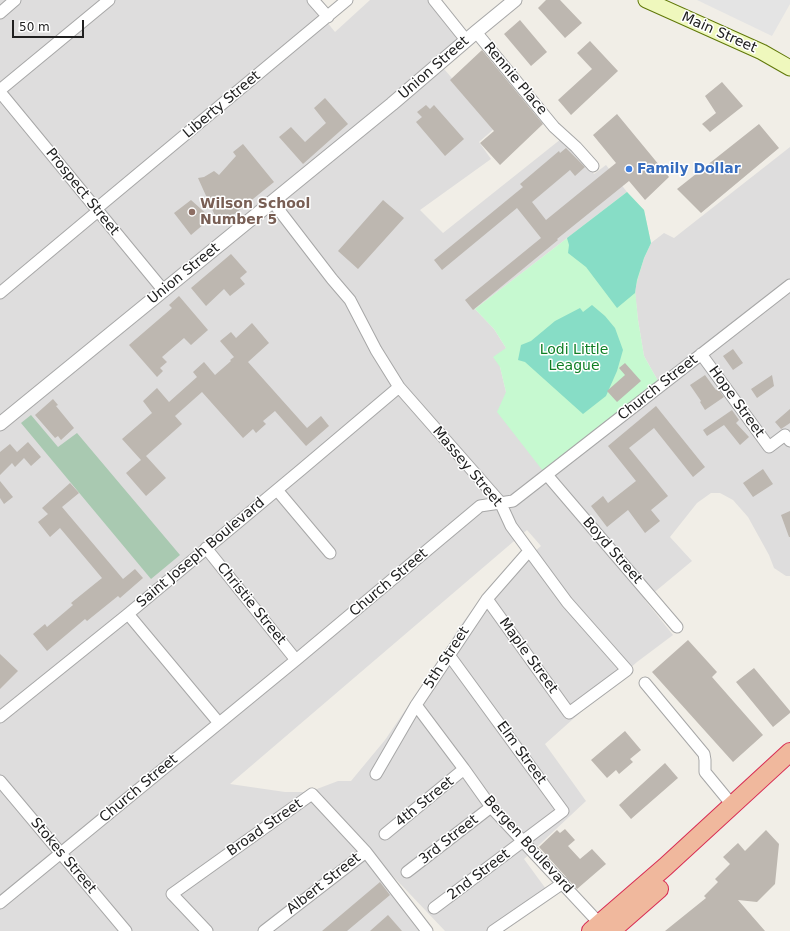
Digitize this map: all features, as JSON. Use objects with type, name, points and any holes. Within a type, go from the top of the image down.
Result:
[{"type":"highway","points":[[601,929],[790,752]]},
{"type":"highway","points":[[601,929],[688,863],[790,769]]},
{"type":"main road","name":"Main Street","points":[[646,0],[762,52],[790,68]]},
{"type":"street","points":[[0,13],[15,0]]},
{"type":"street","points":[[0,91],[109,0]]},
{"type":"street","points":[[313,0],[328,17]]},
{"type":"street","name":"Liberty Street","points":[[0,293],[347,0]]},
{"type":"street","points":[[434,0],[471,36]]},
{"type":"street","name":"Union Street","points":[[0,424],[392,104],[515,0]]},
{"type":"street","name":"Rennie Place","points":[[471,36],[554,127],[576,147],[593,166]]},
{"type":"street","name":"Prospect Street","points":[[0,91],[164,291]]},
{"type":"street","name":"Massey Street","points":[[272,201],[350,300],[376,350],[399,387],[500,502],[511,526],[567,602],[627,670],[569,713]]},
{"type":"street","name":"Church Street","points":[[0,903],[296,660],[480,506],[513,501],[790,286]]},
{"type":"street","name":"Hope Street","points":[[701,354],[769,447],[785,435],[790,441]]},
{"type":"street","name":"Saint Joseph Boulevard","points":[[0,716],[128,614],[399,387]]},
{"type":"street","name":"Boyd Street","points":[[547,475],[677,626]]},
{"type":"street","points":[[277,490],[330,553]]},
{"type":"street","name":"Christie Street","points":[[206,548],[296,660]]},
{"type":"street","name":"5th Street","points":[[376,774],[416,705],[448,655],[487,599],[529,551]]},
{"type":"street","name":"Maple Street","points":[[487,599],[569,713]]},
{"type":"street","points":[[128,614],[219,723]]},
{"type":"street","name":"Elm Street","points":[[448,655],[564,810],[524,841]]},
{"type":"street","points":[[645,683],[704,754],[705,772],[733,806]]},
{"type":"street","name":"Bergen Boulevard","points":[[416,705],[491,807],[562,883],[601,929]]},
{"type":"street","name":"4th Street","points":[[385,834],[464,769]]},
{"type":"street","name":"Stokes Street","points":[[0,782],[126,931]]},
{"type":"street","name":"Broad Street","points":[[207,931],[172,894],[312,794],[366,852],[427,931]]},
{"type":"street","name":"3rd Street","points":[[408,872],[491,807]]},
{"type":"street","name":"2nd Street","points":[[434,908],[524,841]]},
{"type":"street","name":"Albert Street","points":[[264,931],[366,852]]},
{"type":"street","points":[[493,931],[562,883]]},
{"type":"shaded area","points":[[0,0],[309,0],[335,32],[370,0],[435,0],[468,40],[438,62],[495,128],[479,142],[491,159],[420,210],[443,233],[566,135],[594,174],[606,165],[627,192],[475,309],[494,329],[506,348],[500,367],[506,392],[658,381],[644,356],[635,293],[637,280],[644,258],[651,243],[664,233],[674,238],[790,147],[790,576],[786,576],[774,568],[769,555],[748,517],[733,500],[720,493],[711,493],[697,503],[670,537],[692,561],[645,600],[673,635],[637,662],[545,744],[586,801],[524,859],[546,889],[502,931],[445,931],[390,873],[383,880],[419,931],[0,931]],"holes":[[[527,530],[541,546],[481,598],[458,629],[444,653],[385,740],[351,781],[338,781],[309,792],[285,792],[230,784]]]},
{"type":"shaded area","points":[[697,0],[790,0],[790,4],[772,36]]},
{"type":"green space","name":"Lodi Little League","points":[[627,192],[644,210],[651,243],[644,258],[635,289],[644,356],[658,381],[543,471],[497,412],[506,392],[500,367],[493,357],[506,348],[494,329],[475,309]]},
{"type":"green space","points":[[627,192],[644,210],[651,243],[644,258],[637,280],[635,293],[617,308],[586,267],[568,253],[569,245],[567,238]]},
{"type":"green space","points":[[592,305],[605,316],[615,328],[623,350],[617,371],[606,396],[583,414],[525,362],[518,360],[521,345],[531,341],[555,321],[580,308],[583,312]]},
{"type":"green space","points":[[31,415],[58,447],[77,433],[180,555],[151,579],[21,423]]},
{"type":"building","points":[[546,0],[560,0],[582,23],[565,38],[538,8]]},
{"type":"building","points":[[520,20],[547,52],[531,66],[504,34]]},
{"type":"building","points":[[590,41],[618,71],[571,115],[558,100],[592,69],[577,53]]},
{"type":"building","points":[[482,50],[543,124],[500,165],[480,143],[494,131],[450,80]]},
{"type":"building","points":[[722,82],[743,106],[710,132],[702,124],[716,113],[705,96]]},
{"type":"building","points":[[325,98],[348,124],[303,164],[279,137],[291,127],[305,142],[326,123],[314,108]]},
{"type":"building","points":[[426,105],[430,109],[434,105],[464,139],[445,156],[416,122],[422,117],[417,112]]},
{"type":"building","points":[[617,114],[669,177],[645,200],[629,181],[473,310],[465,300],[541,238],[517,208],[442,270],[434,260],[523,187],[520,184],[559,151],[560,153],[566,148],[585,167],[575,176],[570,170],[532,202],[546,220],[616,163],[593,135]]},
{"type":"building","points":[[759,124],[779,148],[701,213],[677,189]]},
{"type":"building","points":[[243,144],[274,182],[227,220],[220,214],[216,218],[198,178],[204,177],[214,171],[219,175],[236,156],[233,152]]},
{"type":"building","points":[[191,200],[211,218],[191,235],[174,213]]},
{"type":"building","points":[[383,200],[404,218],[358,269],[338,251]]},
{"type":"building","points":[[231,254],[247,272],[240,278],[245,284],[230,296],[224,289],[206,306],[191,288]]},
{"type":"building","points":[[179,296],[208,330],[191,345],[184,338],[162,357],[167,362],[160,368],[163,371],[157,377],[129,345],[172,308],[169,305]]},
{"type":"building","points":[[252,323],[269,343],[248,362],[307,428],[321,416],[329,426],[306,446],[275,411],[263,421],[266,424],[256,433],[253,429],[243,438],[202,392],[175,416],[182,424],[146,456],[166,478],[146,496],[126,473],[141,460],[122,439],[152,413],[143,401],[157,388],[169,402],[197,377],[193,372],[204,362],[215,375],[234,357],[220,341],[231,332],[236,338]]},
{"type":"building","points":[[733,349],[743,363],[733,370],[723,356]]},
{"type":"building","points":[[625,363],[641,381],[617,402],[607,391],[625,375],[619,368]]},
{"type":"building","points":[[705,375],[716,390],[718,389],[724,397],[705,410],[700,402],[701,401],[690,385]]},
{"type":"building","points":[[772,375],[774,386],[757,398],[751,389]]},
{"type":"building","points":[[53,399],[58,405],[56,406],[74,428],[61,440],[58,436],[55,438],[35,415]]},
{"type":"building","points":[[656,406],[705,467],[693,477],[654,428],[629,448],[668,496],[651,510],[660,521],[645,533],[628,510],[607,527],[591,506],[603,496],[608,503],[636,481],[608,446]]},
{"type":"building","points":[[790,409],[790,423],[781,429],[775,422]]},
{"type":"building","points":[[732,410],[739,420],[736,423],[749,437],[740,445],[724,425],[707,436],[703,430]]},
{"type":"building","points":[[28,442],[41,457],[31,466],[24,458],[15,467],[12,463],[0,475],[0,452],[10,444],[17,452]]},
{"type":"building","points":[[763,469],[773,484],[753,497],[743,483]]},
{"type":"building","points":[[0,481],[13,497],[4,504],[0,498]]},
{"type":"building","points":[[70,483],[79,493],[62,507],[123,579],[135,569],[143,578],[120,598],[118,596],[87,621],[85,619],[47,651],[33,634],[45,624],[47,627],[73,605],[71,603],[102,578],[60,528],[50,537],[38,522],[48,514],[42,508]]},
{"type":"building","points":[[790,511],[790,537],[789,537],[781,515]]},
{"type":"building","points":[[688,640],[717,672],[712,677],[763,735],[733,762],[652,672]]},
{"type":"building","points":[[0,654],[18,671],[0,689]]},
{"type":"building","points":[[754,668],[790,711],[790,713],[773,727],[736,682]]},
{"type":"building","points":[[625,731],[641,750],[630,759],[633,762],[619,774],[616,770],[607,778],[591,760]]},
{"type":"building","points":[[665,763],[678,778],[631,819],[619,805]]},
{"type":"building","points":[[565,829],[575,840],[568,846],[580,859],[592,849],[606,864],[577,889],[539,847],[557,830],[560,833]]},
{"type":"building","points":[[766,830],[779,844],[775,884],[757,902],[738,900],[765,931],[665,931],[706,898],[704,896],[718,882],[715,879],[730,864],[723,857],[738,843],[745,851]]},
{"type":"building","points":[[380,882],[390,895],[347,931],[322,931]]},
{"type":"building","points":[[388,915],[402,931],[370,931]]},
{"type":"place","name":"Family Dollar","points":[[629,169]]},
{"type":"place","name":"Wilson School Number 5","points":[[192,212]]}]
